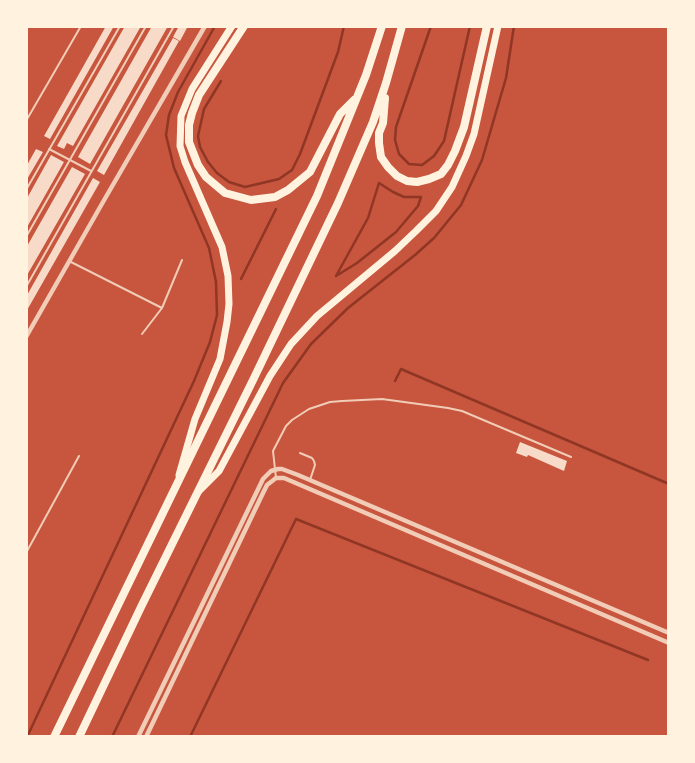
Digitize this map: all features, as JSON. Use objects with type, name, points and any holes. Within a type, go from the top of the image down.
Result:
[{"type":"highway","points":[[244,26],[199,95],[189,125],[189,142],[198,165],[206,177],[225,193],[251,200],[275,197],[288,190],[310,172],[340,114],[358,97]]},
{"type":"highway","points":[[54,737],[317,196],[358,97],[382,26]]},
{"type":"highway","points":[[80,737],[194,497],[254,378],[338,203],[373,122],[402,26]]},
{"type":"highway","points":[[386,83],[382,123],[379,133],[381,157],[397,176],[407,181],[417,182],[441,174],[456,151],[464,126],[487,26]]},
{"type":"main road","points":[[176,486],[194,419],[220,360],[224,345],[229,304],[228,276],[222,247],[185,162],[180,146],[181,116],[192,89],[232,26]]},
{"type":"main road","points":[[194,497],[219,471],[270,376],[291,344],[317,316],[416,231],[436,211],[452,187],[474,134],[498,26]]},
{"type":"street","points":[[26,337],[205,26]]},
{"type":"street","points":[[138,737],[263,479],[275,470],[282,468],[669,633]]},
{"type":"street","points":[[146,737],[267,485],[276,478],[284,478],[669,642]]},
{"type":"lane","points":[[26,122],[80,26]]},
{"type":"lane","points":[[26,190],[120,26]]},
{"type":"lane","points":[[26,237],[146,26]]},
{"type":"lane","points":[[26,287],[174,26]]},
{"type":"lane","points":[[49,149],[92,171]]},
{"type":"lane","points":[[142,334],[162,308],[182,260]]},
{"type":"lane","points":[[69,261],[162,308]]},
{"type":"lane","points":[[276,478],[273,451],[281,434],[292,420],[319,405],[342,401],[382,399],[462,411],[571,457]]},
{"type":"lane","points":[[300,453],[312,458],[314,461],[315,465],[310,480]]},
{"type":"lane","points":[[26,553],[79,456]]},
{"type":"building","points":[[106,26],[114,26],[50,139],[44,136]]},
{"type":"building","points":[[125,26],[141,26],[73,146],[67,143],[64,149],[57,146]]},
{"type":"building","points":[[152,26],[168,26],[90,164],[78,157]]},
{"type":"building","points":[[179,26],[188,26],[180,41],[173,37]]},
{"type":"building","points":[[173,38],[179,41],[104,175],[97,171]]},
{"type":"building","points":[[36,149],[43,152],[26,181],[26,167]]},
{"type":"building","points":[[51,155],[64,162],[26,229],[26,200]]},
{"type":"building","points":[[72,167],[85,174],[26,277],[26,248]]},
{"type":"building","points":[[93,178],[100,182],[26,312],[26,297]]},
{"type":"building","points":[[520,442],[567,461],[564,471],[528,455],[527,457],[516,453]]},
{"type":"waterway","points":[[27,737],[194,381],[210,342],[217,315],[216,282],[209,248],[174,168],[166,135],[169,115],[178,92],[215,26]]},
{"type":"waterway","points":[[221,81],[204,109],[198,136],[200,147],[208,162],[217,173],[229,182],[245,187],[279,179],[292,170],[300,154],[338,52],[344,26]]},
{"type":"waterway","points":[[431,26],[396,127],[395,140],[399,154],[409,164],[422,165],[434,156],[444,141],[470,26]]},
{"type":"waterway","points":[[112,737],[283,383],[311,344],[348,308],[434,238],[461,205],[482,160],[506,78],[514,26]]},
{"type":"waterway","points":[[379,183],[404,197],[421,197],[418,206],[396,232],[357,263],[336,276],[368,218],[379,183]]},
{"type":"waterway","points":[[241,279],[276,209]]},
{"type":"waterway","points":[[395,381],[401,369],[669,484]]},
{"type":"waterway","points":[[190,737],[296,519],[648,660]]}]
